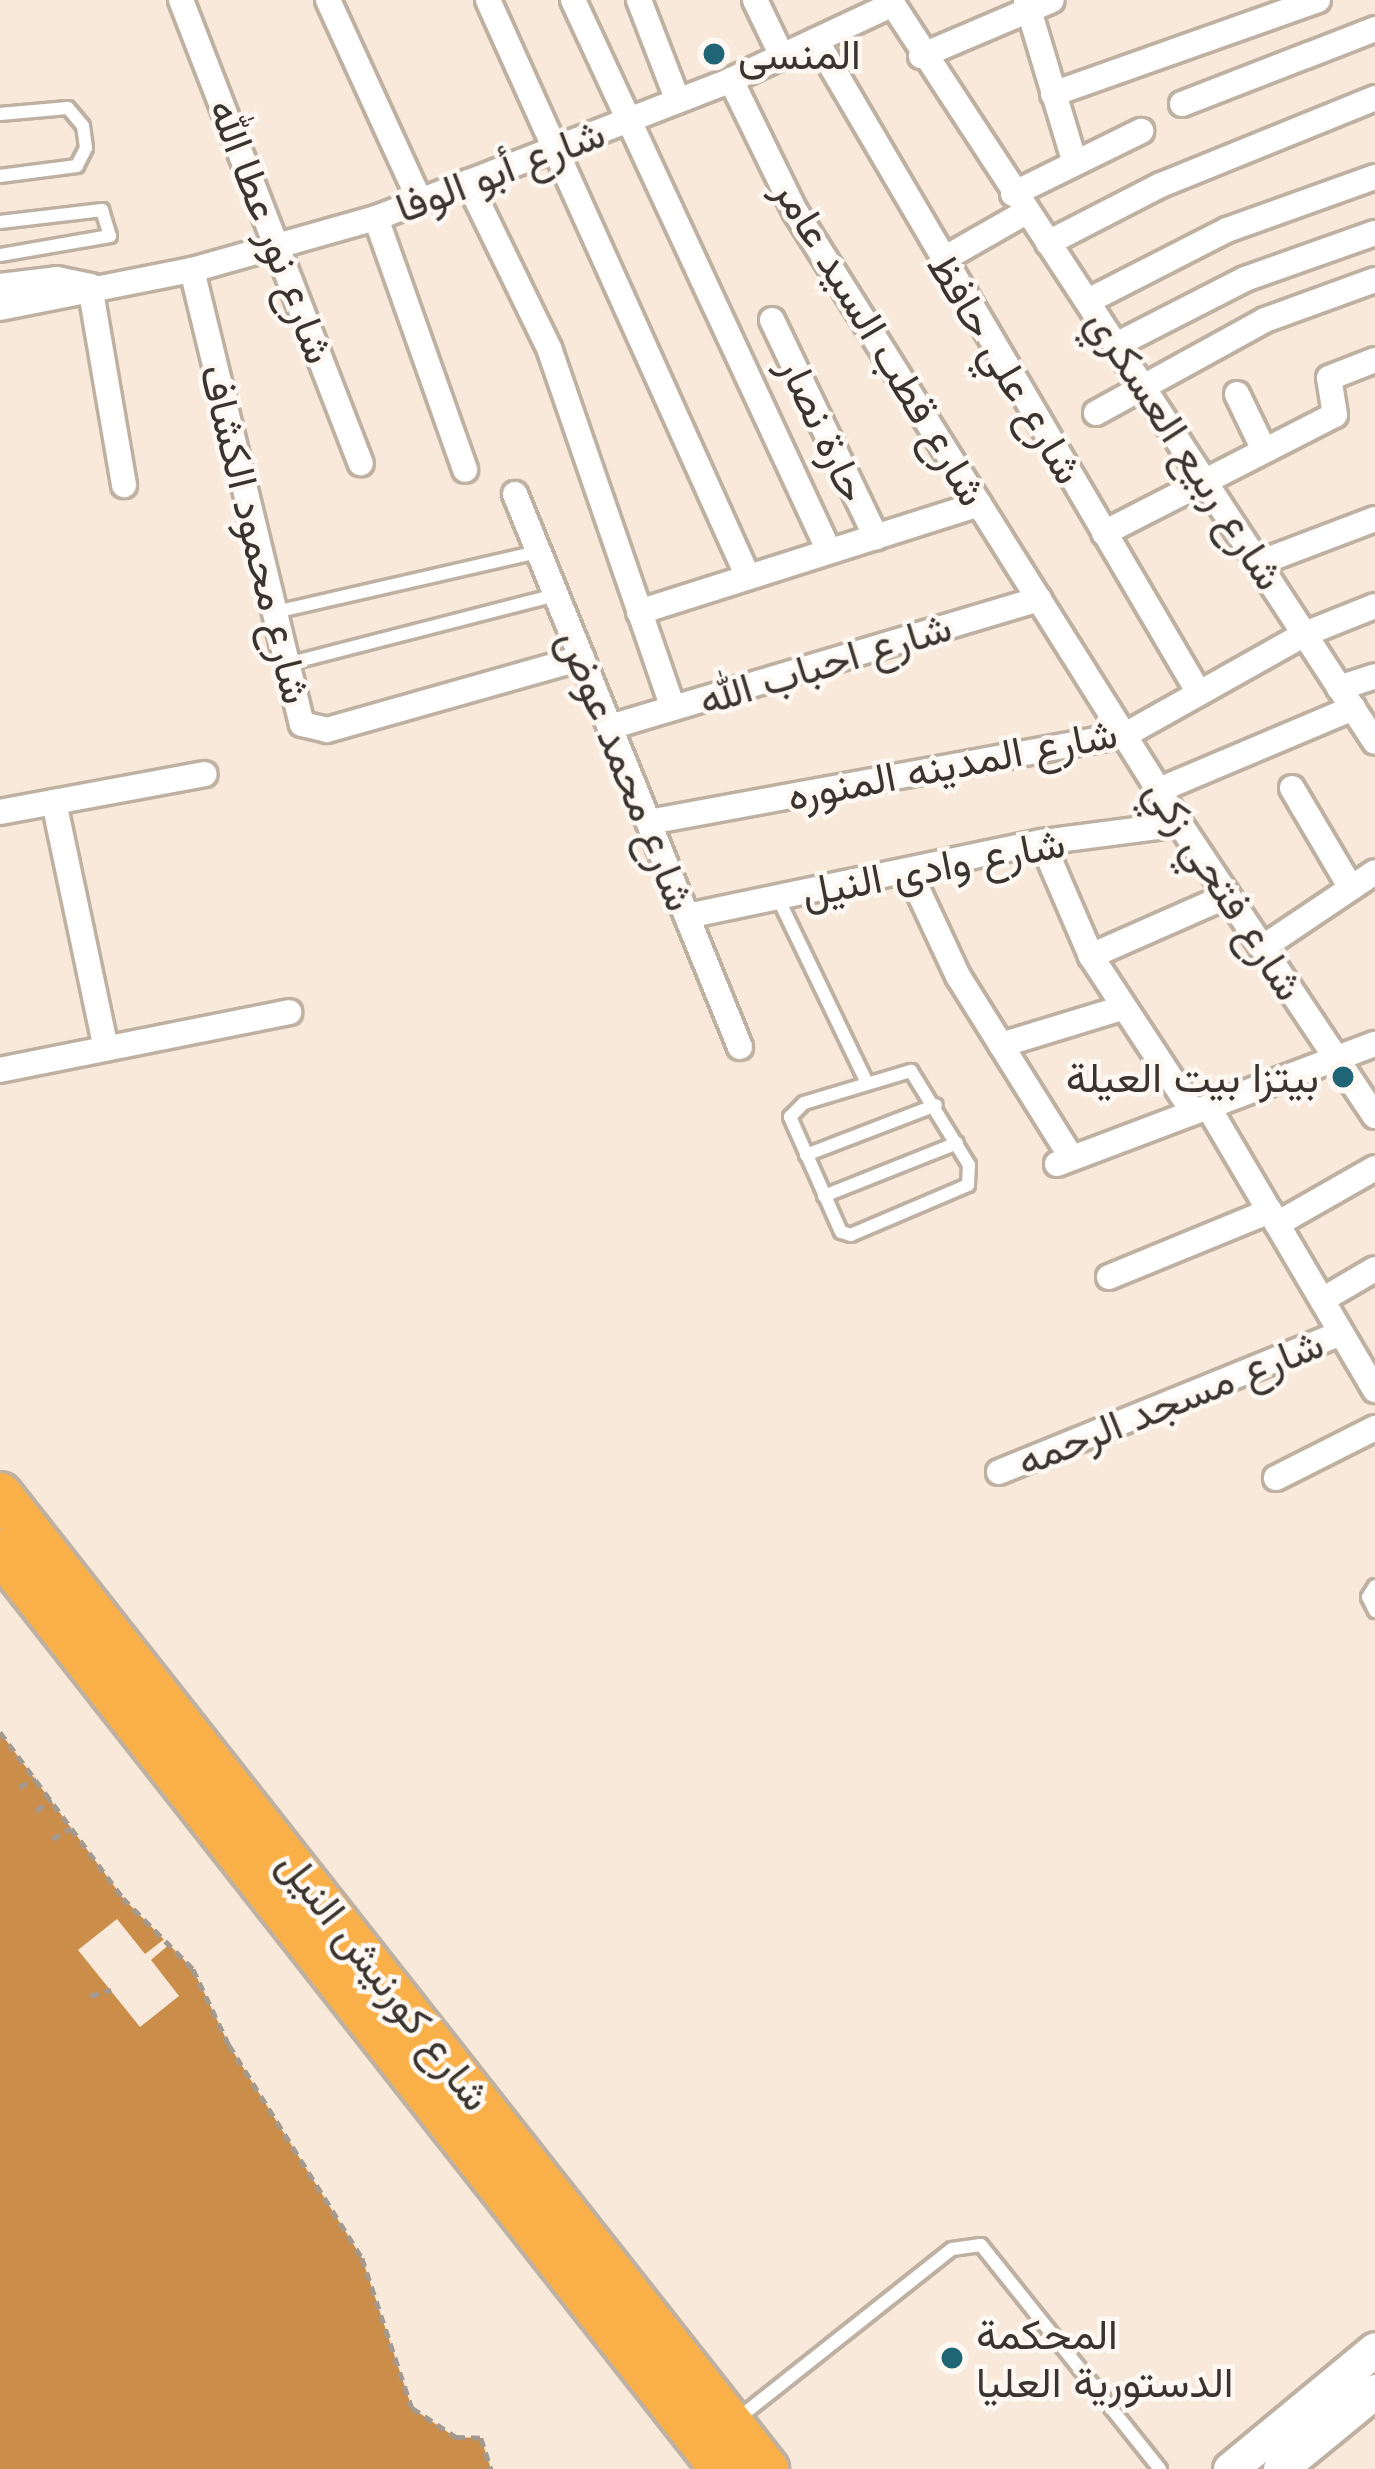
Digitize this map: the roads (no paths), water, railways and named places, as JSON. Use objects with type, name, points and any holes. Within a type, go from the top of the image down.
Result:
[{"type":"highway","name":"شارع كورنيش النيل","points":[[0,1494],[766,2469]]},
{"type":"highway","name":"شارع كورنيش النيل","points":[[0,1551],[722,2469]]},
{"type":"street","name":"شارع نور عطا الله","points":[[181,0],[361,463]]},
{"type":"street","points":[[328,0],[420,201]]},
{"type":"street","points":[[488,0],[748,577]]},
{"type":"street","points":[[573,0],[829,551]]},
{"type":"street","points":[[639,0],[678,101]]},
{"type":"street","points":[[755,0],[782,56]]},
{"type":"street","points":[[1053,94],[1318,0]]},
{"type":"street","name":"شارع أبو الوفا","points":[[0,286],[57,279],[90,286],[192,269],[376,218],[731,80],[891,2]]},
{"type":"street","name":"شارع ربيع العسكري","points":[[891,2],[921,56],[1019,203],[1120,343],[1375,742]]},
{"type":"street","points":[[921,56],[1035,3],[1053,94],[1076,163]]},
{"type":"street","points":[[1182,104],[1375,29]]},
{"type":"street","name":"شارع علي حافظ","points":[[817,40],[1199,693]]},
{"type":"street","name":"شارع قطب السيد عامر","points":[[731,80],[795,211],[1040,599]]},
{"type":"street","points":[[1048,243],[1161,185],[1375,98]]},
{"type":"street","points":[[942,260],[1076,163],[1141,131]]},
{"type":"street","points":[[1090,300],[1226,230],[1375,177]]},
{"type":"street","name":"شارع محمد عوض","points":[[468,182],[549,348],[673,708]]},
{"type":"street","points":[[376,218],[464,470]]},
{"type":"street","points":[[1120,343],[1245,280],[1375,233]]},
{"type":"street","name":"شارع محمود الكشاف","points":[[192,269],[282,665],[302,724],[314,730],[582,658]]},
{"type":"street","points":[[1096,413],[1265,320],[1375,280]]},
{"type":"street","name":"شارع أبو الوفا","points":[[0,308],[71,298],[90,286]]},
{"type":"street","points":[[90,286],[124,485]]},
{"type":"street","name":"حارة نصار","points":[[772,320],[875,537]]},
{"type":"street","points":[[1104,533],[1204,476],[1337,412],[1329,378],[1375,360]]},
{"type":"street","points":[[1238,394],[1263,448]]},
{"type":"street","name":"شارع محمد عوض","points":[[515,494],[740,1047]]},
{"type":"street","points":[[639,612],[979,503]]},
{"type":"street","points":[[1259,563],[1375,519]]},
{"type":"street","name":"شارع احباب الله","points":[[610,727],[1040,599]]},
{"type":"street","name":"شارع فتحي زكي","points":[[1040,599],[1180,824],[1375,1116]]},
{"type":"street","name":"شارع المدينه المنوره","points":[[649,822],[1125,735],[1305,634],[1375,606]]},
{"type":"street","points":[[1159,790],[1346,698],[1375,676]]},
{"type":"street","points":[[0,812],[205,774]]},
{"type":"street","points":[[1292,788],[1351,888]]},
{"type":"street","points":[[55,802],[106,1049]]},
{"type":"street","name":"شارع وادى النيل","points":[[686,916],[1042,842],[1180,824]]},
{"type":"street","points":[[1042,842],[1091,956],[1122,1008],[1274,1218],[1341,1333],[1368,1361],[1375,1390]]},
{"type":"street","points":[[909,871],[958,976],[1064,1160],[1375,1044]]},
{"type":"street","points":[[1262,948],[1375,872]]},
{"type":"street","points":[[1091,956],[1228,896]]},
{"type":"street","points":[[1001,1045],[1122,1008]]},
{"type":"street","points":[[0,1070],[289,1012]]},
{"type":"street","points":[[1109,1277],[1274,1218],[1375,1168]]},
{"type":"street","points":[[1322,1300],[1375,1269]]},
{"type":"street","name":"شارع مسجد الرحمه","points":[[999,1472],[1341,1333]]},
{"type":"street","points":[[1276,1478],[1375,1428]]},
{"type":"street","points":[[1230,2469],[1375,2349]]},
{"type":"street","points":[[1280,2469],[1375,2391]]},
{"type":"lane","points":[[0,114],[68,108],[83,126],[86,148],[77,166],[0,176]]},
{"type":"lane","points":[[0,222],[102,210],[110,236],[0,256]]},
{"type":"lane","points":[[270,613],[539,552]]},
{"type":"lane","points":[[282,665],[556,595]]},
{"type":"lane","points":[[778,898],[866,1081]]},
{"type":"lane","points":[[911,1071],[937,1105],[957,1143],[968,1184],[860,1232],[842,1232],[790,1117],[795,1108],[866,1081],[911,1071]]},
{"type":"lane","points":[[806,1155],[937,1105]]},
{"type":"lane","points":[[824,1196],[957,1143]]},
{"type":"lane","points":[[1375,1586],[1368,1597],[1375,1611]]},
{"type":"lane","points":[[731,2423],[952,2249],[981,2246],[1160,2469]]},
{"type":"place","name":"المنسى","points":[[714,54]]},
{"type":"place","name":"بيتزا بيت العيلة","points":[[1343,1077]]},
{"type":"place","name":"المحكمة الدستورية العليا","points":[[952,2358]]}]
